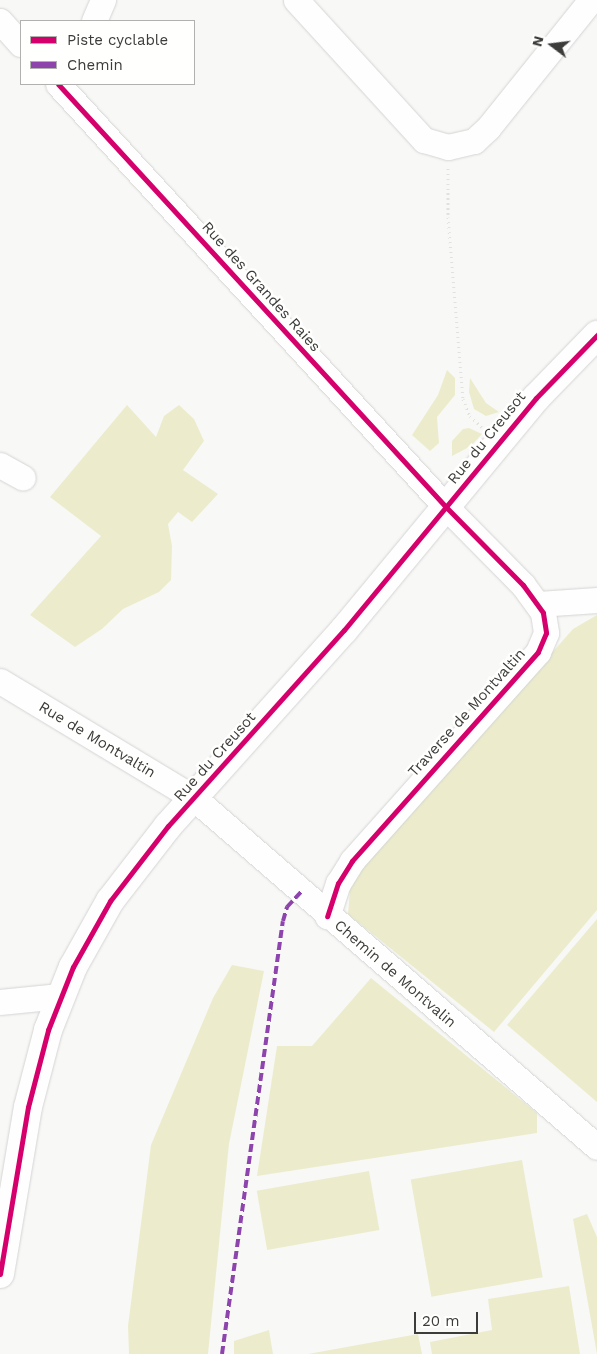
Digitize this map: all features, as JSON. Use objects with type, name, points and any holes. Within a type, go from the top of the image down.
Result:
[{"type":"street","points":[[94,20],[103,0]]},
{"type":"street","points":[[296,0],[424,140],[448,147],[474,141],[488,128],[591,0]]},
{"type":"street","points":[[0,20],[20,43]]},
{"type":"street","name":"Rue des Grandes Raies","points":[[59,85],[446,507]]},
{"type":"street","name":"Rue du Creusot","points":[[0,1274],[28,1107],[60,996],[90,932],[138,862],[291,692],[536,398],[597,335]]},
{"type":"street","points":[[1,466],[22,478]]},
{"type":"street","name":"Traverse de Montvaltin","points":[[327,916],[338,883],[352,860],[538,652],[546,633],[538,604],[523,585],[446,507]]},
{"type":"street","points":[[538,604],[597,600]]},
{"type":"street","name":"Rue de Montvaltin","points":[[0,681],[194,798]]},
{"type":"street","name":"Chemin de Montvalin","points":[[194,798],[327,916],[597,1147]]},
{"type":"street","points":[[0,1002],[60,996]]},
{"type":"path","points":[[448,147],[448,217],[463,399],[470,416],[487,432]]},
{"type":"green space","points":[[447,370],[455,378],[455,395],[437,417],[439,443],[430,451],[412,435],[438,395]]},
{"type":"green space","points":[[470,378],[486,403],[499,412],[486,416],[474,409],[469,392]]},
{"type":"green space","points":[[127,405],[156,437],[164,416],[179,405],[194,419],[204,441],[183,470],[218,494],[192,522],[178,512],[168,524],[172,546],[171,580],[159,592],[123,609],[102,629],[75,647],[30,615],[101,536],[50,497]]},
{"type":"green space","points":[[469,428],[482,434],[471,446],[452,456],[452,441],[463,429]]},
{"type":"green space","points":[[597,615],[597,910],[494,1032],[348,914],[350,890],[361,869],[573,629]]},
{"type":"green space","points":[[597,919],[597,1102],[507,1025]]},
{"type":"green space","points":[[232,965],[264,971],[229,1144],[208,1354],[129,1354],[128,1326],[151,1145],[213,998]]},
{"type":"green space","points":[[371,978],[537,1113],[537,1133],[257,1176],[277,1046],[312,1046]]},
{"type":"green space","points":[[522,1160],[543,1277],[431,1297],[411,1180]]},
{"type":"green space","points":[[369,1171],[379,1230],[267,1250],[257,1191]]},
{"type":"green space","points":[[587,1214],[597,1237],[597,1354],[573,1219]]},
{"type":"green space","points":[[569,1286],[580,1354],[432,1354],[430,1342],[492,1330],[488,1299]]},
{"type":"green space","points":[[269,1330],[273,1354],[234,1354],[234,1341]]},
{"type":"green space","points":[[418,1334],[422,1354],[308,1354]]},
{"type":"marked path","points":[[222,1354],[283,921],[287,907],[301,892]]},
{"type":"cycle path","points":[[59,85],[446,507],[523,585],[543,613],[546,633],[538,652],[352,861],[338,883],[327,916]]},
{"type":"cycle path","points":[[0,1274],[28,1107],[48,1030],[73,967],[110,901],[168,826],[344,630],[536,398],[597,335]]}]
